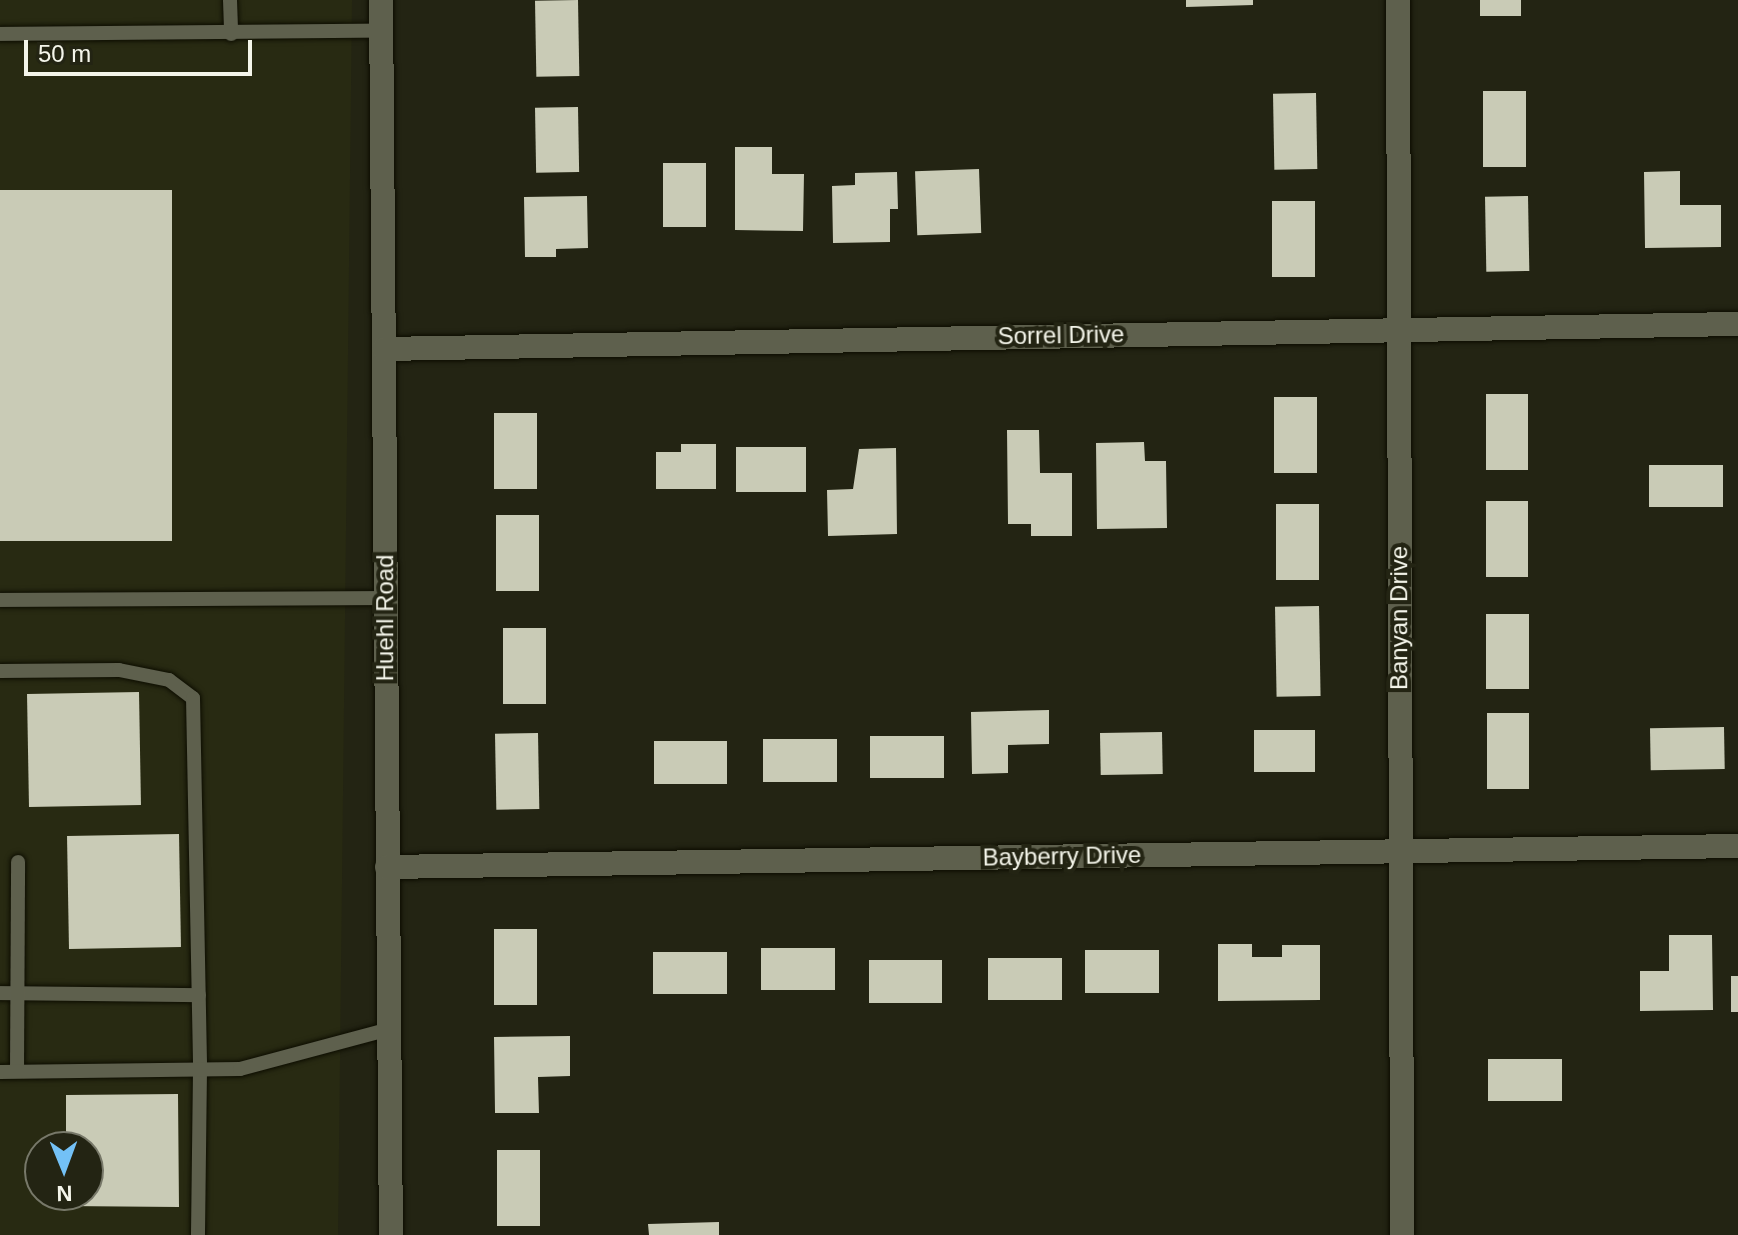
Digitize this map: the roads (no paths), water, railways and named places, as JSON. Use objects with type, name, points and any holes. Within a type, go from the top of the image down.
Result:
[{"type":"street","name":"Huehl Road","points":[[381,0],[391,1235]]},
{"type":"street","name":"Banyan Drive","points":[[1398,0],[1402,1235]]},
{"type":"street","name":"Sorrel Drive","points":[[384,349],[1738,324]]},
{"type":"street","name":"Bayberry Drive","points":[[387,867],[1738,846]]},
{"type":"lane","points":[[230,0],[231,34]]},
{"type":"lane","points":[[0,34],[381,31]]},
{"type":"lane","points":[[0,600],[385,598]]},
{"type":"lane","points":[[0,671],[119,670],[169,680],[193,698],[200,1070],[198,1235]]},
{"type":"lane","points":[[17,1071],[18,862]]},
{"type":"lane","points":[[0,993],[199,995]]},
{"type":"lane","points":[[0,1072],[240,1069],[389,1029]]}]
